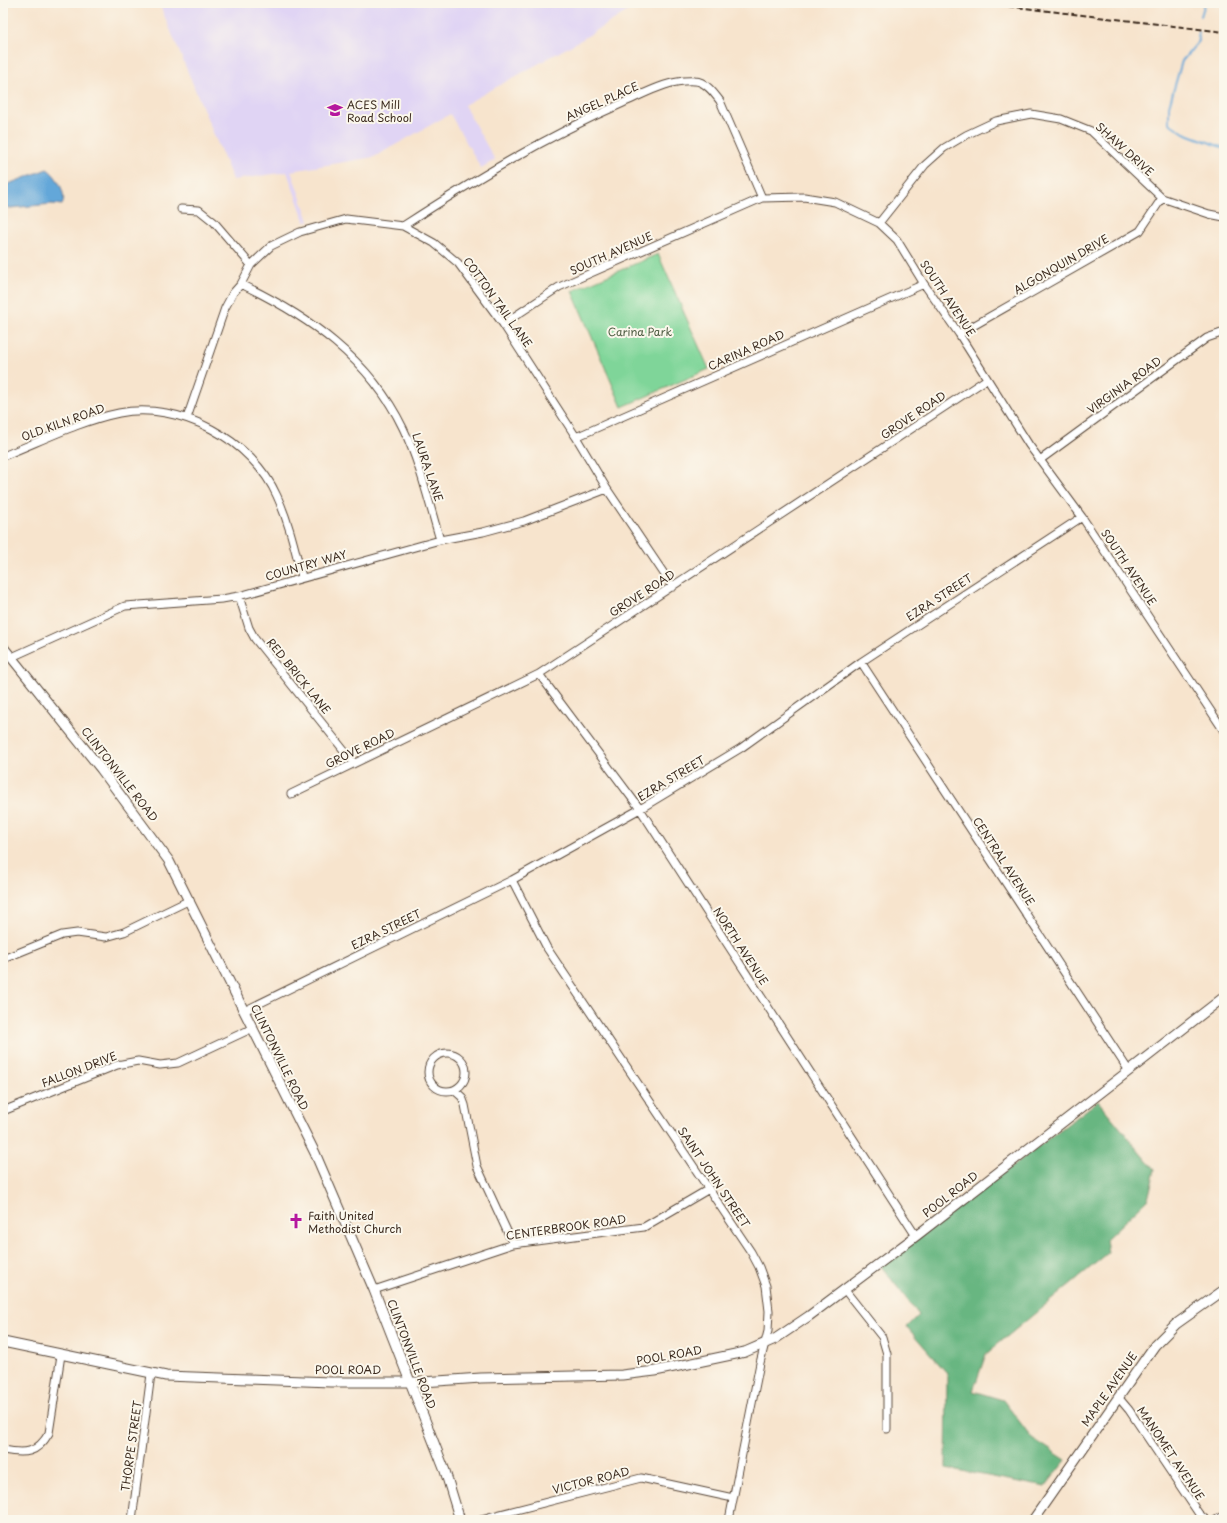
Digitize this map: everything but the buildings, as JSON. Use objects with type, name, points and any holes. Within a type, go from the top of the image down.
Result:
[{"type":"street","name":"ANGEL PLACE","points":[[403,226],[489,171],[562,131],[672,82],[696,81],[712,90],[720,101],[762,198]]},
{"type":"street","name":"SHAW DRIVE","points":[[879,223],[925,165],[944,148],[966,135],[996,122],[1031,114],[1061,119],[1091,131],[1162,198],[1209,214],[1224,217]]},
{"type":"street","name":"SOUTH AVENUE","points":[[503,324],[559,288],[762,198],[804,197],[836,202],[879,223],[897,240],[924,284],[960,334],[987,379],[1040,460],[1082,517],[1224,731]]},
{"type":"street","name":"ALGONQUIN DRIVE","points":[[960,334],[1140,231],[1162,198]]},
{"type":"street","points":[[180,209],[199,210],[214,222],[251,265]]},
{"type":"street","name":"COTTON TAIL LANE","points":[[187,418],[225,308],[233,293],[241,284],[251,265],[271,246],[300,232],[346,219],[403,226],[434,243],[458,263],[503,324],[576,437],[607,489],[673,587]]},
{"type":"street","name":"LAURA LANE","points":[[241,284],[277,301],[315,325],[346,351],[382,392],[403,427],[417,461],[440,540]]},
{"type":"street","name":"CARINA ROAD","points":[[576,437],[924,284]]},
{"type":"street","name":"VIRGINIA ROAD","points":[[1040,460],[1207,338],[1224,332]]},
{"type":"street","name":"GROVE ROAD","points":[[291,794],[539,674],[987,379]]},
{"type":"street","name":"OLD KILN ROAD","points":[[3,456],[95,420],[120,413],[164,413],[187,418],[225,436],[243,451],[267,478],[282,508],[302,577]]},
{"type":"street","name":"COUNTRY WAY","points":[[12,657],[126,606],[222,599],[239,596],[302,577],[440,540],[483,532],[524,521],[607,489]]},
{"type":"street","name":"EZRA STREET","points":[[244,1010],[512,880],[640,810],[741,748],[861,662],[1082,517]]},
{"type":"street","name":"RED BRICK LANE","points":[[239,596],[249,628],[255,639],[354,763]]},
{"type":"street","name":"CLINTONVILLE ROAD","points":[[3,646],[147,829],[169,861],[190,900],[315,1153],[374,1290],[449,1483],[460,1520]]},
{"type":"street","name":"CENTRAL AVENUE","points":[[861,662],[1129,1071]]},
{"type":"street","name":"NORTH AVENUE","points":[[539,674],[640,810],[916,1236]]},
{"type":"street","name":"SAINT JOHN STREET","points":[[512,880],[547,948],[709,1189],[750,1252],[761,1272],[769,1304],[768,1331],[729,1520]]},
{"type":"street","points":[[3,959],[62,935],[77,933],[106,937],[124,932],[190,900]]},
{"type":"street","name":"POOL ROAD","points":[[3,1342],[151,1374],[201,1379],[410,1382],[637,1374],[736,1354],[765,1344],[792,1328],[916,1236],[1224,997]]},
{"type":"street","name":"FALLON DRIVE","points":[[3,1111],[117,1065],[138,1061],[160,1065],[178,1063],[252,1028]]},
{"type":"street","points":[[454,1090],[465,1080],[466,1066],[456,1054],[446,1052],[440,1054],[431,1061],[428,1073],[429,1079],[432,1084],[442,1091],[454,1090],[462,1097],[465,1105],[477,1166],[513,1244]]},
{"type":"street","name":"CENTERBROOK ROAD","points":[[374,1290],[513,1244],[644,1227],[709,1189]]},
{"type":"street","points":[[844,1289],[882,1338],[887,1354],[887,1429]]},
{"type":"street","name":"MAPLE AVENUE","points":[[1033,1520],[1118,1397],[1164,1335],[1196,1308],[1224,1290]]},
{"type":"street","points":[[3,1450],[18,1453],[32,1451],[43,1443],[49,1433],[61,1355]]},
{"type":"street","name":"THORPE STREET","points":[[132,1520],[151,1374]]},
{"type":"street","name":"MANOMET AVENUE","points":[[1118,1397],[1129,1410],[1199,1514],[1206,1520]]},
{"type":"street","name":"VICTOR ROAD","points":[[477,1520],[641,1478],[733,1498]]},
{"type":"street","points":[[1216,1520],[1224,1515]]},
{"type":"shaded area","name":"ACES Mill Road School","points":[[159,3],[641,3],[581,40],[464,105],[495,160],[481,168],[450,114],[374,157],[291,171],[309,221],[305,222],[287,172],[233,180]]},
{"type":"green space","name":"Carina Park","points":[[658,254],[709,369],[622,407],[572,291]]},
{"type":"green space","points":[[1098,1101],[1155,1170],[1148,1199],[1106,1239],[1108,1253],[986,1354],[973,1391],[1003,1400],[1032,1438],[1066,1460],[1045,1487],[946,1468],[947,1373],[907,1327],[919,1315],[881,1266]]},
{"type":"water","points":[[47,169],[54,175],[60,185],[63,196],[62,205],[52,204],[10,208],[4,206],[3,186]]},
{"type":"waterway","points":[[1201,16],[1205,3]]},
{"type":"waterway","points":[[1198,32],[1199,41],[1182,61],[1169,106],[1169,123],[1184,133],[1224,148]]},
{"type":"railway","points":[[982,3],[1224,32]]},
{"type":"place","name":"ACES Mill Road School","points":[[335,110]]},
{"type":"place","name":"Faith United Methodist Church","points":[[296,1221]]}]
